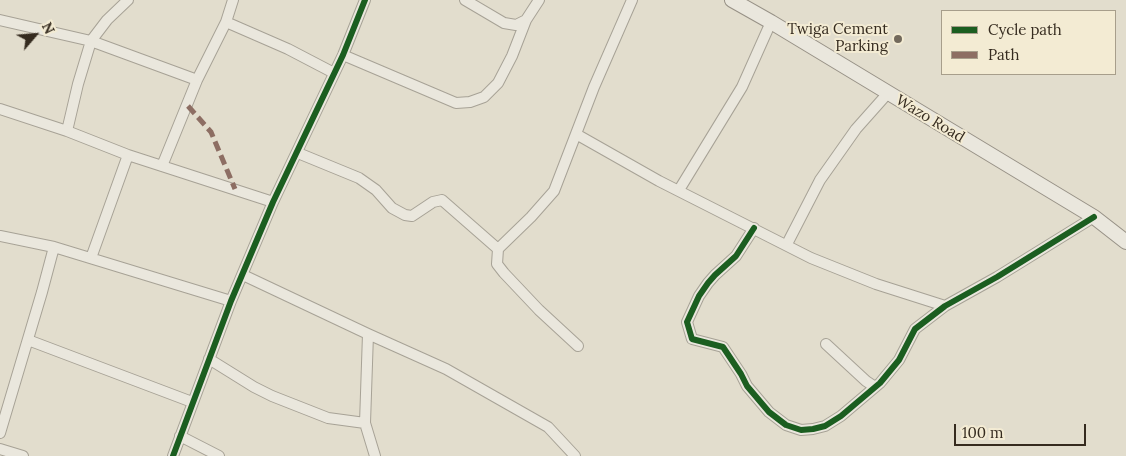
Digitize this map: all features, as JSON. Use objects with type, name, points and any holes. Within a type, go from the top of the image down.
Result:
[{"type":"main road","name":"Wazo Road","points":[[732,0],[1094,217],[1126,242]]},
{"type":"street","points":[[67,131],[91,40],[107,20],[128,0]]},
{"type":"street","points":[[162,166],[197,80],[226,22],[233,0]]},
{"type":"street","points":[[173,456],[231,302],[273,202],[298,153],[343,55],[365,0]]},
{"type":"street","points":[[465,0],[504,23],[516,25],[526,20]]},
{"type":"street","points":[[343,55],[456,102],[470,102],[484,97],[498,82],[512,56],[526,20],[539,0]]},
{"type":"street","points":[[578,346],[539,310],[504,273],[497,264],[498,250],[531,218],[554,191],[594,87],[632,0]]},
{"type":"street","points":[[0,20],[91,40],[197,80]]},
{"type":"street","points":[[226,22],[288,49],[334,73]]},
{"type":"street","points":[[679,190],[742,87],[771,22]]},
{"type":"street","points":[[787,244],[820,180],[856,129],[888,93]]},
{"type":"street","points":[[0,109],[67,131],[128,155],[273,202]]},
{"type":"street","points":[[576,134],[658,181],[787,244],[811,258],[876,284],[945,306]]},
{"type":"street","points":[[298,153],[359,178],[376,190],[392,208],[405,215],[412,216],[433,202],[442,200],[498,250]]},
{"type":"street","points":[[91,258],[128,155]]},
{"type":"street","points":[[754,228],[736,256],[715,274],[699,296],[687,322],[692,339],[723,347],[747,386],[769,412],[786,425],[800,430],[813,430],[825,426],[841,416],[880,383],[899,360],[915,329],[945,306],[1094,217]]},
{"type":"street","points":[[0,236],[54,247],[231,302]]},
{"type":"street","points":[[0,433],[54,247]]},
{"type":"street","points":[[243,275],[446,369],[548,427],[574,456]]},
{"type":"street","points":[[368,334],[365,423],[375,456]]},
{"type":"street","points":[[28,340],[192,402]]},
{"type":"street","points":[[826,344],[875,387]]},
{"type":"street","points":[[209,359],[272,396],[328,418],[365,423]]},
{"type":"street","points":[[180,436],[219,456]]},
{"type":"street","points":[[0,449],[23,456]]},
{"type":"marked path","points":[[188,106],[211,132],[235,189]]},
{"type":"cycle path","points":[[173,456],[231,301],[273,202],[343,55],[365,0]]},
{"type":"cycle path","points":[[754,228],[736,256],[708,283],[699,296],[687,322],[692,339],[723,347],[747,386],[769,412],[786,425],[801,430],[825,426],[841,416],[880,383],[899,360],[915,329],[945,306],[997,277],[1094,217]]},
{"type":"place","name":"Twiga Cement Parking","points":[[898,39]]}]
